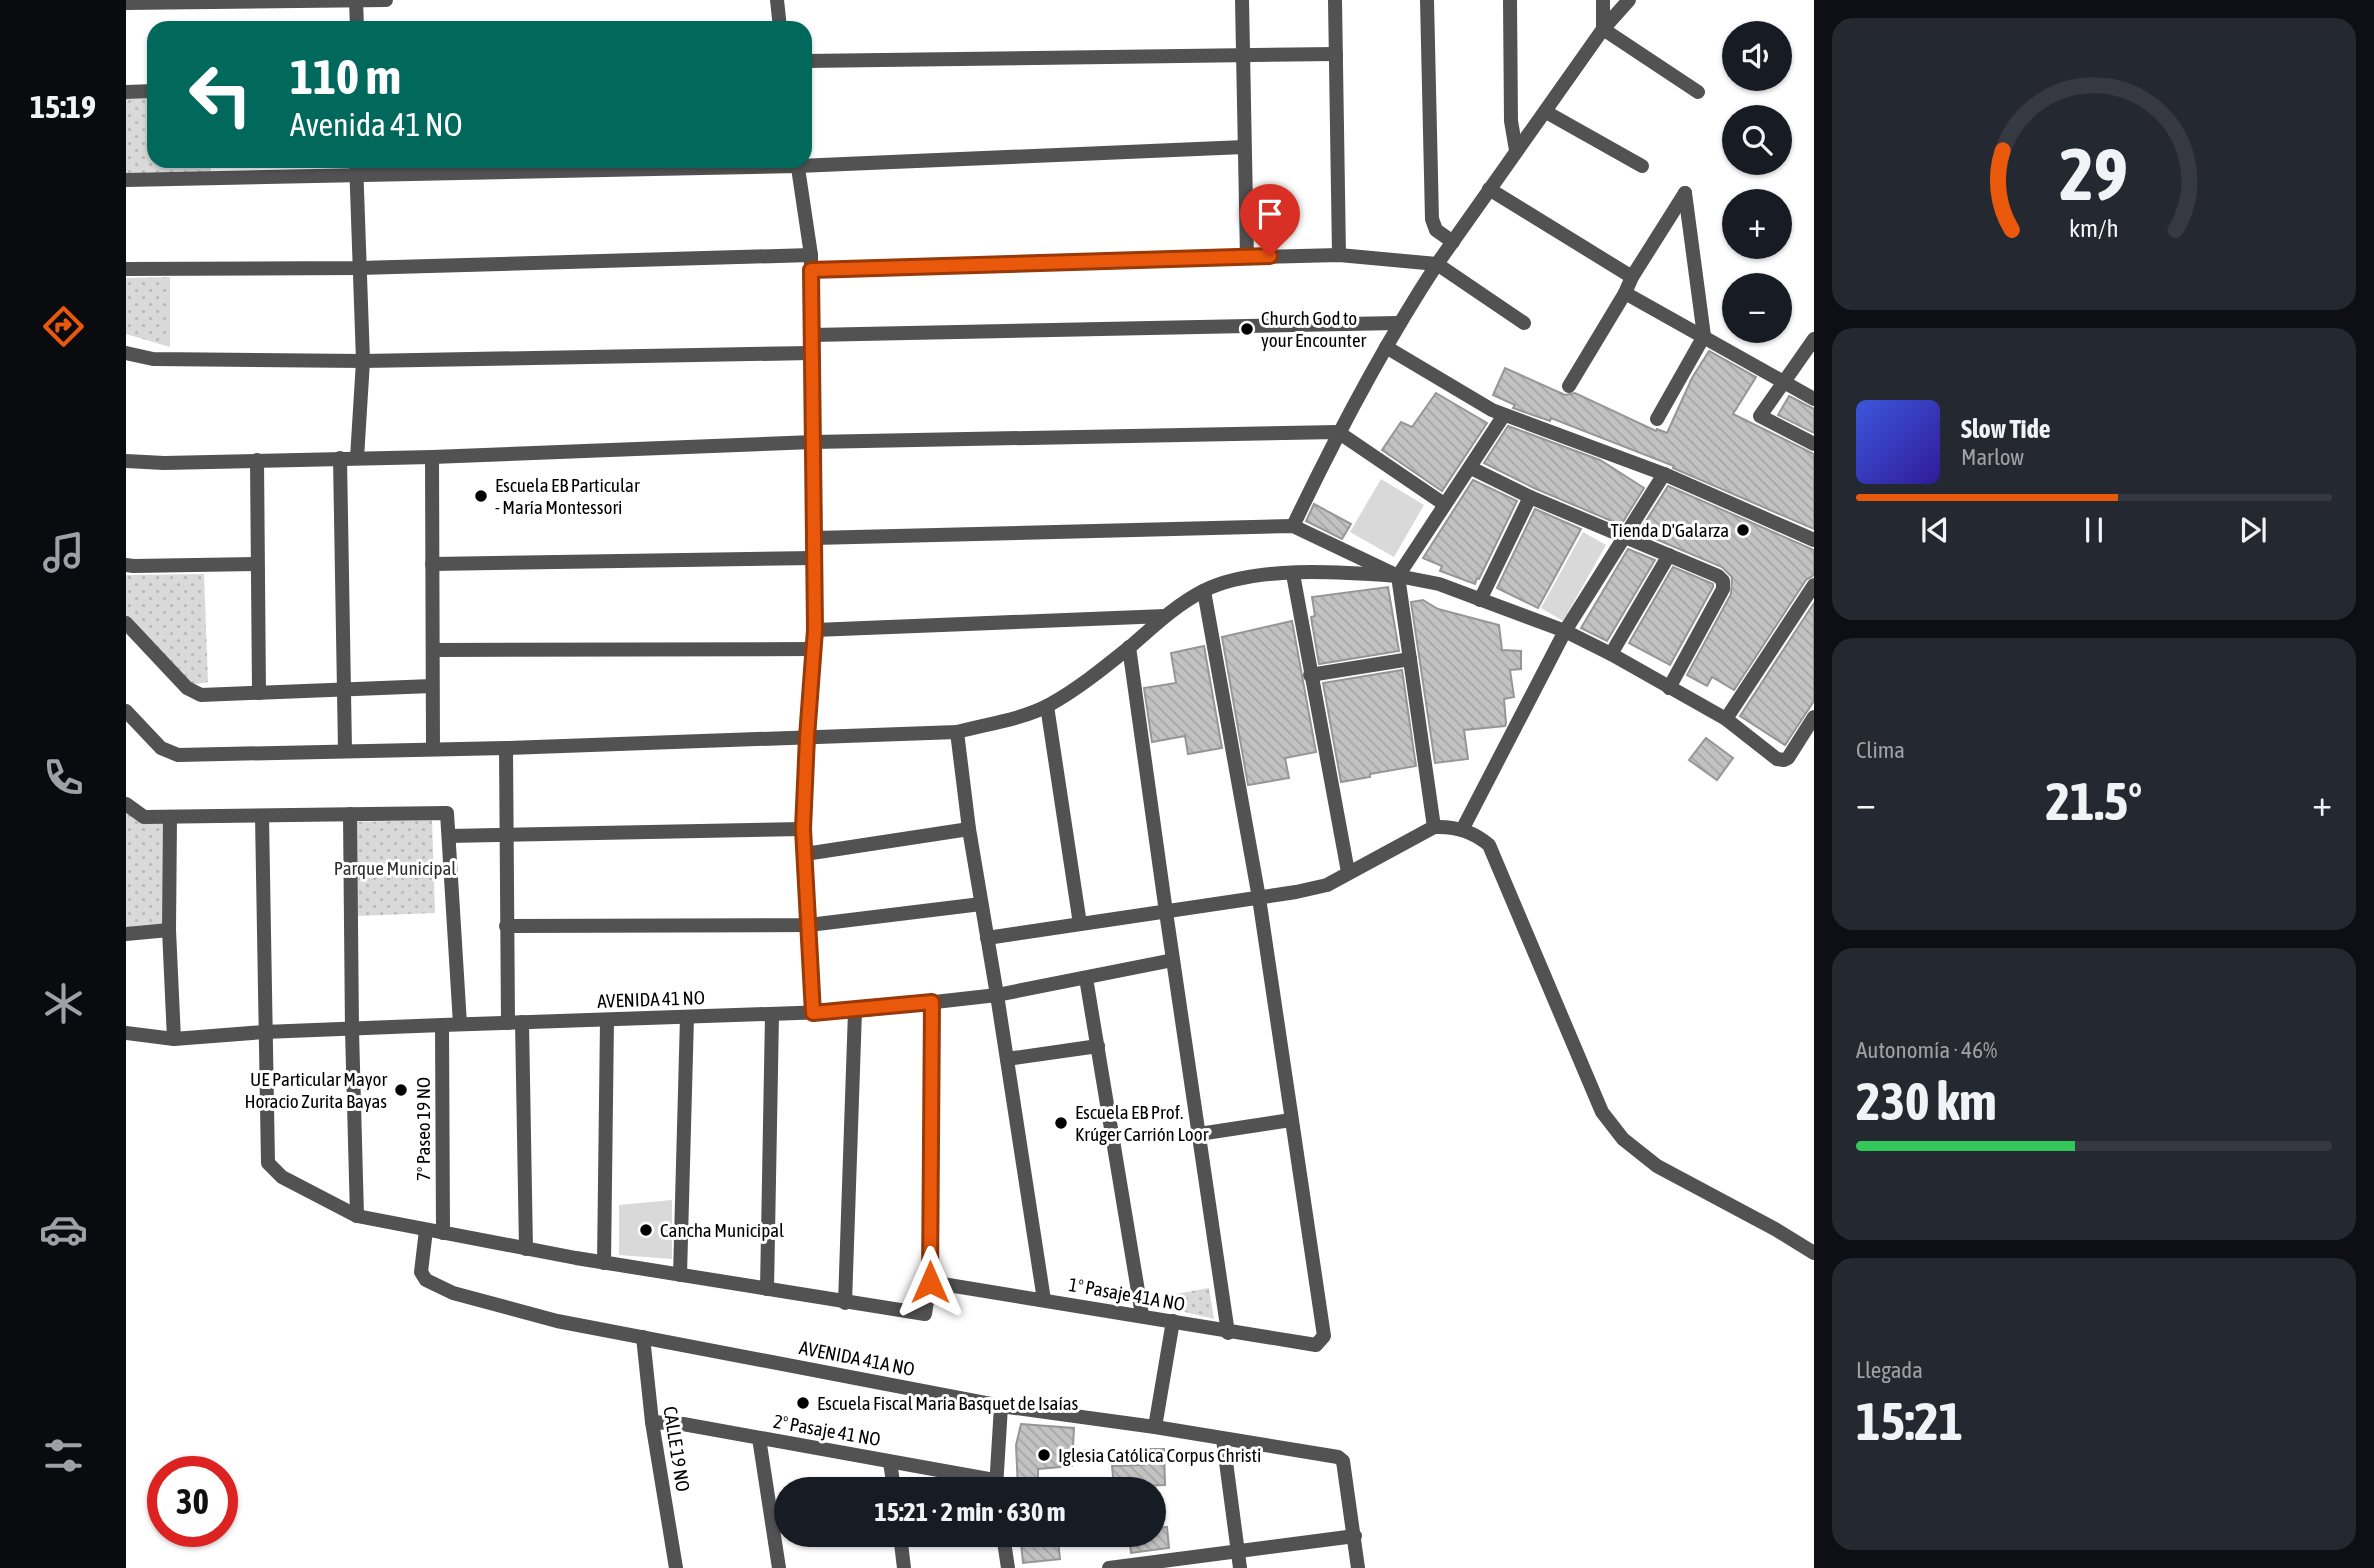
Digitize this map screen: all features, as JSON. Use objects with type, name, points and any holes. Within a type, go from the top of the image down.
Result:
[{"type":"street","points":[[356,0],[357,21]]},
{"type":"street","points":[[126,3],[386,0]]},
{"type":"street","points":[[777,0],[779,21]]},
{"type":"street","points":[[1242,0],[1247,257]]},
{"type":"street","points":[[1335,0],[1339,254]]},
{"type":"street","points":[[1427,0],[1432,219],[1436,230],[1453,242]]},
{"type":"street","points":[[1510,0],[1511,121],[1516,150]]},
{"type":"street","points":[[1603,0],[1603,29]]},
{"type":"street","points":[[1293,526],[1338,432],[1398,323],[1516,150],[1546,112],[1603,29],[1629,0]]},
{"type":"street","points":[[1603,29],[1698,92]]},
{"type":"street","points":[[812,61],[1336,54]]},
{"type":"street","points":[[126,92],[147,91]]},
{"type":"street","points":[[1546,112],[1642,166]]},
{"type":"street","points":[[812,163],[1244,147]]},
{"type":"street","points":[[126,180],[356,168],[363,361],[357,458]]},
{"type":"street","points":[[798,168],[811,262],[815,630],[803,829],[813,1013]]},
{"type":"street","points":[[1489,189],[1632,277]]},
{"type":"street","points":[[1569,386],[1632,277],[1685,193],[1704,336],[1657,419]]},
{"type":"street","points":[[126,269],[1339,254],[1437,264],[1524,323]]},
{"type":"street","points":[[1625,293],[1814,399]]},
{"type":"street","points":[[812,335],[1398,323]]},
{"type":"street","points":[[1814,339],[1760,416],[1814,444]]},
{"type":"street","points":[[1386,347],[1492,410],[1664,474],[1814,540]]},
{"type":"street","points":[[126,353],[153,359],[363,361],[811,353]]},
{"type":"street","points":[[1434,827],[1398,576],[1504,415]]},
{"type":"street","points":[[126,461],[164,463],[432,457],[813,442],[1338,432],[1444,504]]},
{"type":"street","points":[[432,457],[433,749]]},
{"type":"street","points":[[340,458],[345,750]]},
{"type":"street","points":[[257,460],[259,693]]},
{"type":"street","points":[[1471,468],[1530,497],[1718,576],[1723,581],[1723,589],[1669,688]]},
{"type":"street","points":[[1462,830],[1565,631],[1664,474]]},
{"type":"street","points":[[1480,600],[1530,497]]},
{"type":"street","points":[[814,538],[1293,526],[1398,576]]},
{"type":"street","points":[[1611,654],[1669,555]]},
{"type":"street","points":[[432,564],[814,558]]},
{"type":"street","points":[[126,565],[257,564]]},
{"type":"street","points":[[126,712],[161,748],[178,755],[506,748],[957,732],[1047,706],[1086,681],[1165,616],[1204,591],[1250,577],[1338,572],[1398,576],[1439,584],[1565,631],[1726,719],[1777,759],[1788,758],[1814,717]]},
{"type":"street","points":[[1293,574],[1348,872]]},
{"type":"street","points":[[1726,719],[1814,585]]},
{"type":"street","points":[[1199,1134],[1291,1120],[1259,898],[1204,591]]},
{"type":"street","points":[[815,630],[1165,616]]},
{"type":"street","points":[[126,623],[193,692],[201,695],[432,686]]},
{"type":"street","points":[[1129,647],[1228,1333]]},
{"type":"street","points":[[433,650],[814,649]]},
{"type":"street","points":[[1311,675],[1410,659]]},
{"type":"street","points":[[1047,706],[1080,924]]},
{"type":"street","points":[[957,732],[969,829],[1044,1300]]},
{"type":"street","points":[[506,748],[506,926],[515,1023],[526,1249]]},
{"type":"street","points":[[126,804],[144,817],[447,813],[460,1024]]},
{"type":"street","points":[[350,814],[357,1216]]},
{"type":"street","points":[[262,816],[268,1163],[282,1177],[357,1216],[604,1263],[925,1314],[930,1282],[932,1002]]},
{"type":"street","points":[[170,817],[169,930],[174,1040]]},
{"type":"street","points":[[987,938],[1259,898],[1327,885],[1434,827],[1448,826],[1462,830],[1479,837],[1489,845],[1602,1112],[1623,1139],[1657,1166],[1814,1253]]},
{"type":"street","points":[[449,836],[803,829]]},
{"type":"street","points":[[805,854],[969,829]]},
{"type":"street","points":[[506,926],[810,925],[981,904]]},
{"type":"street","points":[[126,934],[169,930]]},
{"type":"street","name":"AVENIDA 41 NO","points":[[126,1033],[174,1040],[264,1032],[352,1031],[460,1024],[855,1011],[997,995],[1173,960]]},
{"type":"street","points":[[1086,978],[1142,1315]]},
{"type":"street","points":[[845,1303],[855,1011]]},
{"type":"street","points":[[767,1289],[772,1015]]},
{"type":"street","points":[[680,1275],[687,1017]]},
{"type":"street","points":[[604,1263],[607,1020]]},
{"type":"street","name":"7º Paseo 19 NO","points":[[442,1025],[443,1233]]},
{"type":"street","points":[[1007,1059],[1098,1046]]},
{"type":"street","name":"1º Pasaje 41A NO","points":[[930,1282],[1142,1315],[1228,1333],[1316,1345],[1324,1336],[1291,1120]]},
{"type":"street","name":"AVENIDA 41A NO","points":[[426,1230],[421,1272],[426,1280],[453,1293],[557,1321],[1000,1406],[1156,1427],[1338,1457],[1343,1461],[1355,1536]]},
{"type":"street","points":[[1156,1427],[1174,1321]]},
{"type":"street","name":"CALLE 19 NO","points":[[643,1336],[652,1422],[676,1568]]},
{"type":"street","points":[[996,1477],[1000,1406]]},
{"type":"street","name":"2º Pasaje 41 NO","points":[[652,1422],[683,1424],[958,1477]]},
{"type":"street","points":[[759,1438],[779,1568]]},
{"type":"street","points":[[1223,1439],[1240,1568]]},
{"type":"street","points":[[890,1462],[892,1477]]},
{"type":"street","points":[[1109,1568],[1355,1536],[1358,1568]]},
{"type":"street","points":[[901,1547],[904,1568]]},
{"type":"street","points":[[1005,1547],[1008,1568]]},
{"type":"green space","points":[[147,98],[147,168],[211,168],[211,172],[126,175],[126,99]]},
{"type":"green space","points":[[170,277],[170,347],[126,334],[126,278]]},
{"type":"green space","points":[[1381,479],[1424,505],[1394,557],[1350,532]]},
{"type":"green space","points":[[1583,532],[1606,545],[1563,621],[1541,608]]},
{"type":"green space","points":[[204,574],[208,682],[191,685],[126,618],[126,575]]},
{"type":"green space","points":[[126,809],[164,823],[164,925],[126,929]]},
{"type":"green space","name":"Parque Municipal","points":[[432,820],[435,913],[356,916],[356,822]]},
{"type":"green space","name":"Cancha Municipal","points":[[672,1200],[672,1259],[619,1255],[619,1205]]},
{"type":"green space","points":[[1209,1288],[1214,1319],[1156,1305],[1154,1298]]},
{"type":"building","points":[[1709,351],[1756,377],[1733,414],[1814,454],[1814,529],[1673,468],[1674,466],[1551,418],[1550,421],[1513,408],[1515,405],[1493,395],[1505,368],[1565,395],[1575,393],[1656,431],[1657,429],[1667,433],[1692,378]]},
{"type":"building","points":[[1436,393],[1487,423],[1442,491],[1382,450],[1401,422],[1412,427]]},
{"type":"building","points":[[1789,396],[1814,409],[1814,433],[1778,415]]},
{"type":"building","points":[[1508,426],[1600,460],[1644,488],[1621,525],[1534,488],[1484,463]]},
{"type":"building","points":[[1473,480],[1517,501],[1475,584],[1440,571],[1442,566],[1423,558]]},
{"type":"building","points":[[1668,486],[1814,550],[1814,575],[1806,580],[1734,690],[1712,677],[1707,686],[1687,675],[1731,594],[1732,577],[1722,567],[1639,532]]},
{"type":"building","points":[[1314,504],[1351,524],[1342,539],[1306,521]]},
{"type":"building","points":[[1535,509],[1581,529],[1538,608],[1497,588]]},
{"type":"building","points":[[1628,549],[1655,560],[1607,641],[1581,628]]},
{"type":"building","points":[[1673,567],[1713,584],[1713,587],[1670,665],[1629,643]]},
{"type":"building","points":[[1388,587],[1399,651],[1319,664],[1311,617],[1315,616],[1312,597]]},
{"type":"building","points":[[1423,600],[1438,609],[1499,625],[1502,650],[1521,651],[1521,669],[1510,670],[1514,697],[1504,699],[1505,726],[1464,730],[1468,759],[1435,763],[1411,602]]},
{"type":"building","points":[[1814,603],[1814,701],[1785,745],[1740,716]]},
{"type":"building","points":[[1292,621],[1316,752],[1285,758],[1289,778],[1248,785],[1222,637]]},
{"type":"building","points":[[1204,646],[1222,748],[1188,754],[1185,736],[1152,742],[1144,688],[1176,683],[1171,653]]},
{"type":"building","points":[[1402,670],[1416,766],[1341,782],[1323,683]]},
{"type":"building","points":[[1706,738],[1733,758],[1717,780],[1689,760]]},
{"type":"building","name":"Iglesia Católica Corpus Christi","points":[[1021,1424],[1074,1428],[1072,1466],[1038,1469],[1038,1477],[1017,1477],[1016,1445]]},
{"type":"building","points":[[1143,1449],[1164,1449],[1165,1477],[1113,1477],[1112,1466],[1144,1465]]},
{"type":"building","points":[[1166,1527],[1169,1548],[1131,1553],[1130,1547],[1166,1547]]},
{"type":"building","points":[[1021,1547],[1059,1547],[1060,1559],[1023,1563]]},
{"type":"place","name":"Church God to your Encounter","points":[[1247,329]]},
{"type":"place","name":"Escuela EB Particular - María Montessori","points":[[481,496]]},
{"type":"place","name":"Tienda D'Galarza","points":[[1743,530]]},
{"type":"place","name":"UE Particular Mayor Horacio Zurita Bayas","points":[[401,1090]]},
{"type":"place","name":"Escuela EB Prof. Krúger Carrión Loor","points":[[1061,1123]]},
{"type":"place","name":"Cancha Municipal","points":[[646,1230]]},
{"type":"place","name":"Escuela Fiscal María Basquet de Isaías","points":[[803,1403]]},
{"type":"place","name":"Iglesia Católica Corpus Christi","points":[[1044,1455]]},
{"type":"route","points":[[930,1282],[932,1002],[813,1013],[803,829],[815,630],[811,270],[1270,256]]}]
